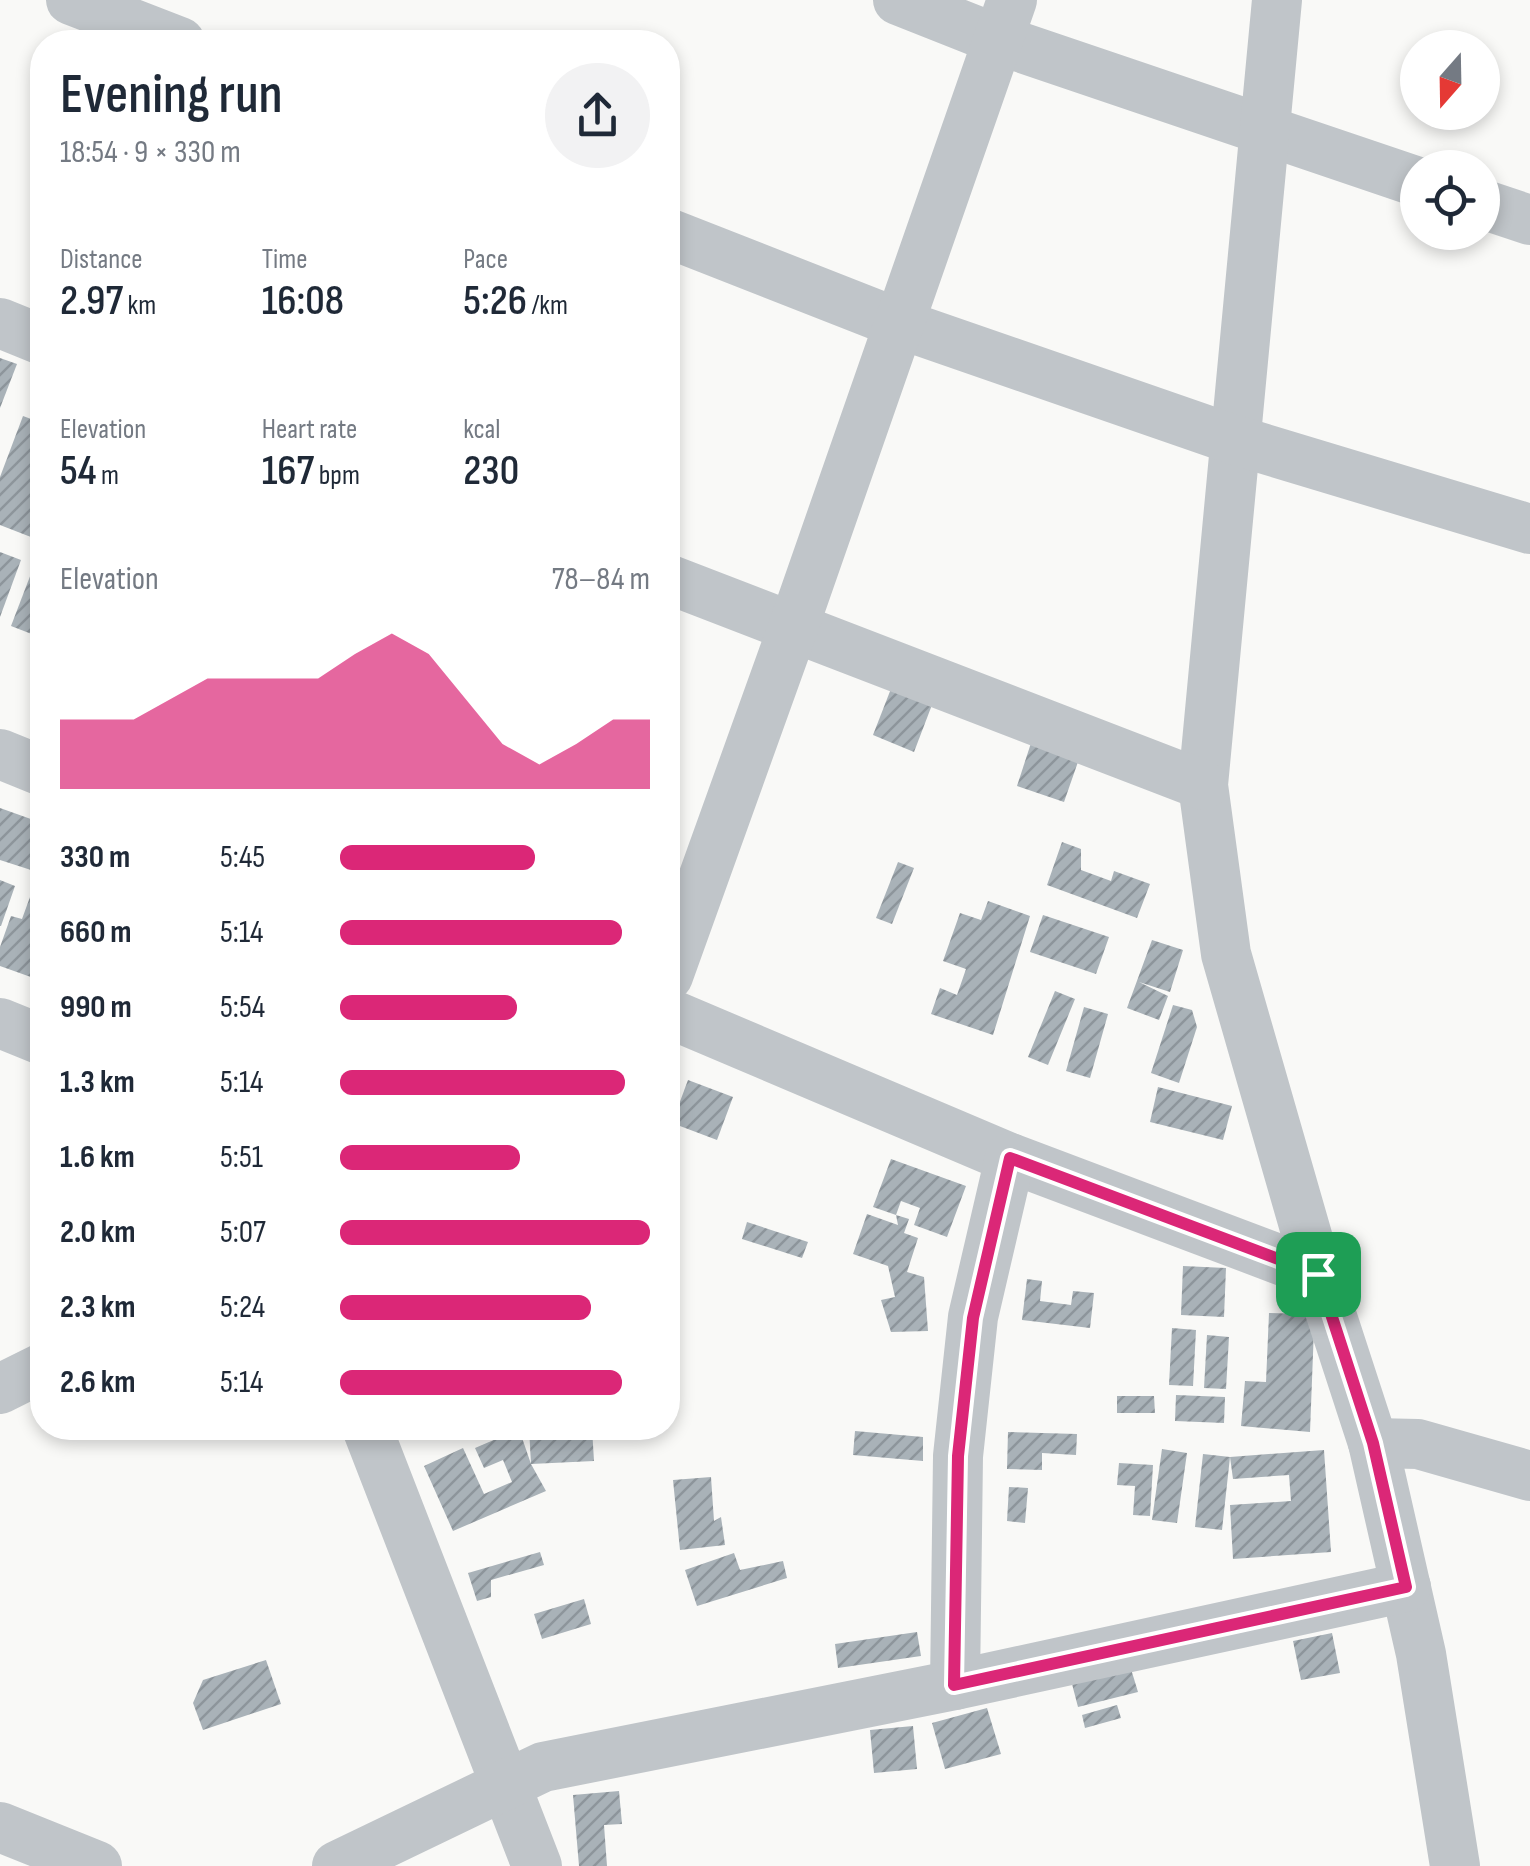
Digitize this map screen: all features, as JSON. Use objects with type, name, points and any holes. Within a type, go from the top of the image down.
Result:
[{"type":"street","points":[[71,0],[149,30]]},
{"type":"street","points":[[898,0],[1006,20],[1266,130],[1400,176]]},
{"type":"street","points":[[1278,0],[1203,785],[1226,954],[1318,1274],[1373,1443],[1421,1654],[1455,1866]]},
{"type":"street","points":[[680,943],[1006,20]]},
{"type":"street","points":[[1500,210],[1530,220]]},
{"type":"street","points":[[680,238],[900,324],[1236,440],[1530,529]]},
{"type":"street","points":[[0,324],[30,335]]},
{"type":"street","points":[[680,585],[1203,785]]},
{"type":"street","points":[[0,754],[30,766]]},
{"type":"street","points":[[680,1018],[1010,1158],[1318,1274]]},
{"type":"street","points":[[0,1023],[30,1035]]},
{"type":"street","points":[[954,1685],[958,1456],[973,1318],[1010,1158]]},
{"type":"street","points":[[0,1389],[30,1374]]},
{"type":"street","points":[[372,1440],[537,1866]]},
{"type":"street","points":[[1373,1443],[1418,1444],[1530,1476]]},
{"type":"street","points":[[338,1866],[543,1767],[954,1685],[1406,1587]]},
{"type":"street","points":[[0,1827],[97,1866]]},
{"type":"building","points":[[0,358],[17,364],[0,408]]},
{"type":"building","points":[[23,416],[30,419],[30,537],[0,525],[0,477]]},
{"type":"building","points":[[0,552],[21,560],[0,617]]},
{"type":"building","points":[[30,576],[30,633],[11,626]]},
{"type":"building","points":[[894,681],[935,697],[914,752],[873,735]]},
{"type":"building","points":[[1031,743],[1079,759],[1064,802],[1017,786]]},
{"type":"building","points":[[0,808],[30,819],[30,870],[0,860]]},
{"type":"building","points":[[1062,842],[1081,849],[1081,870],[1111,881],[1114,871],[1150,884],[1137,918],[1047,885]]},
{"type":"building","points":[[898,862],[914,868],[892,924],[876,918]]},
{"type":"building","points":[[0,880],[15,886],[1,926],[0,926]]},
{"type":"building","points":[[30,897],[30,977],[0,966],[0,947],[11,916],[22,919]]},
{"type":"building","points":[[988,901],[1030,916],[993,1035],[931,1014],[940,988],[957,995],[966,969],[943,961],[960,913],[981,920]]},
{"type":"building","points":[[1043,915],[1109,937],[1096,974],[1030,952]]},
{"type":"building","points":[[1152,940],[1183,950],[1170,992],[1139,982],[1168,996],[1159,1020],[1127,1008]]},
{"type":"building","points":[[1055,991],[1075,999],[1048,1065],[1028,1057]]},
{"type":"building","points":[[1173,1005],[1192,1010],[1197,1027],[1179,1083],[1151,1073]]},
{"type":"building","points":[[1084,1007],[1108,1014],[1090,1078],[1066,1071]]},
{"type":"building","points":[[688,1080],[733,1097],[717,1140],[680,1126],[680,1102]]},
{"type":"building","points":[[1158,1087],[1232,1106],[1223,1140],[1150,1122]]},
{"type":"building","points":[[891,1159],[966,1186],[947,1237],[914,1225],[920,1208],[901,1201],[896,1215],[873,1207]]},
{"type":"building","points":[[867,1214],[898,1225],[896,1215],[909,1219],[904,1233],[918,1238],[907,1272],[924,1277],[928,1331],[891,1332],[881,1300],[895,1297],[888,1266],[853,1254]]},
{"type":"building","points":[[747,1222],[808,1242],[802,1258],[742,1239]]},
{"type":"building","points":[[1183,1266],[1226,1268],[1224,1317],[1181,1315]]},
{"type":"building","points":[[1027,1279],[1042,1281],[1040,1301],[1071,1305],[1073,1291],[1094,1293],[1090,1328],[1022,1320]]},
{"type":"building","points":[[1269,1313],[1305,1314],[1314,1328],[1310,1432],[1241,1426],[1245,1381],[1266,1382]]},
{"type":"building","points":[[1172,1328],[1196,1330],[1193,1386],[1169,1385]]},
{"type":"building","points":[[1207,1335],[1229,1337],[1226,1389],[1204,1388]]},
{"type":"building","points":[[1176,1395],[1225,1397],[1224,1423],[1175,1421]]},
{"type":"building","points":[[1117,1396],[1154,1396],[1155,1413],[1117,1413]]},
{"type":"building","points":[[855,1431],[923,1437],[923,1461],[853,1455]]},
{"type":"building","points":[[1008,1432],[1077,1434],[1076,1455],[1042,1453],[1042,1470],[1007,1469]]},
{"type":"building","points":[[494,1440],[523,1440],[546,1491],[453,1531],[424,1466],[463,1448],[484,1494],[512,1482],[503,1460],[484,1468],[475,1448]]},
{"type":"building","points":[[530,1440],[593,1440],[594,1461],[531,1464]]},
{"type":"building","points":[[1162,1449],[1187,1453],[1177,1523],[1152,1520]]},
{"type":"building","points":[[1324,1450],[1331,1552],[1233,1559],[1230,1505],[1291,1501],[1289,1475],[1233,1479],[1230,1457]]},
{"type":"building","points":[[1203,1454],[1230,1457],[1222,1530],[1195,1527]]},
{"type":"building","points":[[1119,1463],[1153,1465],[1150,1516],[1133,1515],[1135,1486],[1117,1485]]},
{"type":"building","points":[[711,1477],[714,1521],[721,1517],[725,1545],[680,1550],[673,1480]]},
{"type":"building","points":[[1009,1487],[1028,1488],[1025,1523],[1007,1521]]},
{"type":"building","points":[[540,1552],[544,1565],[491,1580],[491,1597],[477,1601],[468,1573]]},
{"type":"building","points":[[734,1553],[740,1570],[783,1561],[787,1578],[697,1606],[685,1570]]},
{"type":"building","points":[[584,1599],[591,1624],[542,1639],[534,1614]]},
{"type":"building","points":[[917,1632],[921,1656],[838,1668],[835,1644]]},
{"type":"building","points":[[1332,1633],[1340,1673],[1301,1680],[1293,1641]]},
{"type":"building","points":[[266,1660],[281,1704],[203,1730],[193,1703],[203,1680]]},
{"type":"building","points":[[1131,1669],[1138,1692],[1078,1707],[1072,1684]]},
{"type":"building","points":[[1117,1705],[1121,1718],[1085,1728],[1082,1715]]},
{"type":"building","points":[[987,1708],[1001,1754],[945,1769],[932,1723]]},
{"type":"building","points":[[913,1726],[917,1769],[874,1773],[870,1730]]},
{"type":"building","points":[[619,1791],[622,1824],[604,1825],[607,1866],[579,1866],[573,1795]]},
{"type":"route","points":[[1010,1158],[1318,1274],[1373,1443],[1406,1587],[954,1685],[958,1456],[973,1318],[1010,1158]]}]
